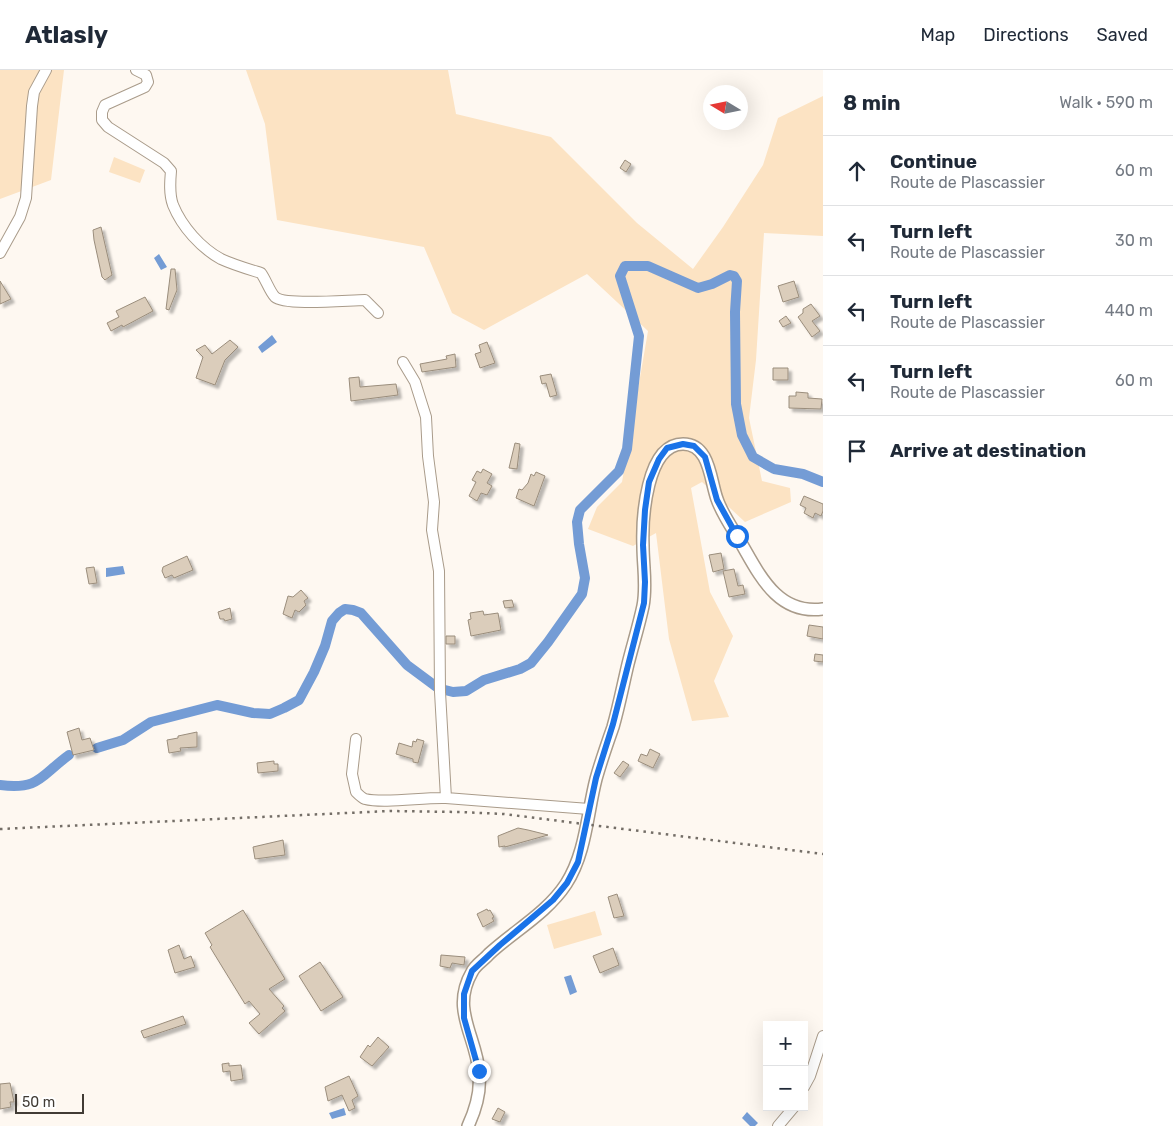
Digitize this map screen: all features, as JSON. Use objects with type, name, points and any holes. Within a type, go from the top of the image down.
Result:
[{"type":"street","points":[[0,253],[20,218],[26,198],[34,92],[46,70]]},
{"type":"street","points":[[136,70],[146,74],[148,82],[146,87],[105,106],[102,112],[102,120],[108,127],[164,163],[170,170],[170,192],[173,205],[186,227],[205,249],[223,260],[261,273],[275,297],[282,301],[365,300],[378,313]]},
{"type":"street","points":[[403,362],[415,382],[426,417],[428,456],[434,502],[432,530],[439,571],[440,692],[446,798]]},
{"type":"street","points":[[468,1126],[479,1096],[479,1071],[464,1018],[464,994],[472,971],[546,907],[561,891],[578,862],[596,778],[613,724],[644,603],[643,545],[649,482],[659,459],[667,448],[683,444],[694,446],[705,457],[717,500],[759,576],[776,595],[796,608],[812,611],[823,610]]},
{"type":"street","points":[[356,740],[352,774],[356,792],[364,799],[387,800],[427,797],[589,809]]},
{"type":"street","points":[[808,1080],[823,1036]]},
{"type":"street","points":[[778,1126],[791,1111]]},
{"type":"shaded area","points":[[0,70],[64,70],[51,180],[0,199]]},
{"type":"shaded area","points":[[246,70],[448,70],[456,114],[551,137],[637,223],[693,269],[763,165],[778,118],[823,96],[823,236],[764,233],[756,360],[749,418],[762,481],[790,488],[791,502],[745,522],[702,482],[691,488],[710,592],[733,636],[714,681],[729,717],[692,721],[669,639],[656,533],[633,546],[588,529],[597,507],[622,482],[648,331],[587,274],[484,330],[452,313],[424,247],[277,220],[265,124]]},
{"type":"shaded area","points":[[114,157],[145,170],[140,183],[109,172]]},
{"type":"shaded area","points":[[595,911],[602,935],[554,949],[547,925]]},
{"type":"water","points":[[159,254],[167,267],[161,270],[154,258]]},
{"type":"water","points":[[272,335],[277,342],[262,353],[258,347]]},
{"type":"water","points":[[123,566],[125,574],[106,577],[106,568]]},
{"type":"water","points":[[571,975],[577,992],[570,995],[564,977]]},
{"type":"water","points":[[344,1108],[346,1115],[332,1119],[329,1113]]},
{"type":"water","points":[[747,1112],[758,1123],[755,1126],[750,1126],[742,1118]]},
{"type":"building","points":[[625,160],[631,164],[626,172],[620,168]]},
{"type":"building","points":[[101,227],[112,275],[105,280],[102,277],[93,230]]},
{"type":"building","points":[[171,269],[175,269],[177,290],[169,310],[166,309]]},
{"type":"building","points":[[0,281],[11,299],[0,304]]},
{"type":"building","points":[[794,281],[799,297],[783,302],[778,286]]},
{"type":"building","points":[[145,297],[153,311],[123,327],[122,325],[111,331],[107,323],[119,317],[116,311]]},
{"type":"building","points":[[811,304],[820,316],[812,321],[820,331],[812,337],[798,317],[803,313],[803,309]]},
{"type":"building","points":[[786,316],[791,323],[783,327],[779,321]]},
{"type":"building","points":[[230,340],[238,347],[225,360],[215,385],[196,378],[203,357],[196,350],[205,345],[212,354]]},
{"type":"building","points":[[487,342],[495,363],[480,368],[475,354],[481,352],[479,345]]},
{"type":"building","points":[[455,354],[456,367],[422,372],[420,364],[447,359],[446,356]]},
{"type":"building","points":[[773,368],[788,368],[788,380],[773,380]]},
{"type":"building","points":[[551,374],[557,395],[550,397],[546,383],[542,384],[540,376]]},
{"type":"building","points":[[359,377],[360,387],[396,384],[398,395],[351,401],[349,378]]},
{"type":"building","points":[[796,392],[808,393],[808,398],[822,399],[821,409],[789,408],[789,396],[796,396]]},
{"type":"building","points":[[515,443],[520,444],[517,469],[509,468]]},
{"type":"building","points":[[483,469],[492,474],[487,483],[492,486],[487,495],[481,493],[477,501],[469,496],[476,482],[472,480],[477,471],[481,473]]},
{"type":"building","points":[[536,472],[545,476],[534,506],[516,498],[519,489],[522,490],[528,483],[531,474],[534,476]]},
{"type":"building","points":[[804,496],[823,504],[821,516],[815,513],[813,518],[804,513],[806,508],[800,505]]},
{"type":"building","points":[[721,553],[724,569],[713,572],[709,555]]},
{"type":"building","points":[[187,556],[193,570],[174,578],[172,575],[165,578],[162,571],[163,567]]},
{"type":"building","points":[[94,567],[97,583],[89,584],[86,568]]},
{"type":"building","points":[[734,569],[738,586],[743,585],[745,594],[729,597],[723,571]]},
{"type":"building","points":[[301,590],[308,598],[304,601],[306,605],[299,612],[295,610],[292,618],[283,614],[288,596],[293,597]]},
{"type":"building","points":[[512,600],[514,607],[505,608],[503,601]]},
{"type":"building","points":[[230,608],[232,619],[225,621],[220,619],[218,612]]},
{"type":"building","points":[[483,611],[484,615],[498,613],[501,630],[471,636],[468,620],[471,619],[470,613]]},
{"type":"building","points":[[809,625],[823,627],[823,639],[807,636]]},
{"type":"building","points":[[446,636],[455,636],[455,644],[446,644]]},
{"type":"building","points":[[815,654],[823,655],[823,662],[814,661]]},
{"type":"building","points":[[79,728],[82,740],[90,738],[94,750],[73,755],[67,732]]},
{"type":"building","points":[[197,732],[197,747],[180,748],[181,751],[169,753],[167,740]]},
{"type":"building","points":[[417,739],[424,741],[418,763],[413,762],[413,759],[396,754],[399,743],[412,747],[413,741],[416,742]]},
{"type":"building","points":[[650,749],[660,754],[653,768],[638,761],[641,754],[647,756]]},
{"type":"building","points":[[274,761],[274,764],[278,764],[278,771],[258,773],[257,763]]},
{"type":"building","points":[[623,761],[629,765],[620,777],[614,773]]},
{"type":"building","points":[[518,828],[548,835],[499,847],[498,836]]},
{"type":"building","points":[[283,840],[285,855],[255,859],[253,847]]},
{"type":"building","points":[[617,894],[624,916],[614,918],[608,897]]},
{"type":"building","points":[[487,909],[488,911],[490,910],[494,921],[483,927],[477,914]]},
{"type":"building","points":[[243,910],[285,979],[269,989],[284,1006],[282,1008],[285,1011],[259,1034],[249,1023],[260,1014],[249,1001],[245,1004],[210,947],[212,945],[205,933]]},
{"type":"building","points":[[179,945],[184,959],[191,956],[195,967],[175,973],[168,950]]},
{"type":"building","points":[[613,948],[619,965],[600,973],[593,956]]},
{"type":"building","points":[[441,955],[465,957],[464,965],[452,963],[450,968],[440,966]]},
{"type":"building","points":[[320,962],[343,997],[321,1011],[299,976]]},
{"type":"building","points":[[183,1016],[186,1024],[144,1038],[141,1031]]},
{"type":"building","points":[[378,1037],[389,1047],[372,1066],[360,1057],[368,1045],[370,1047]]},
{"type":"building","points":[[229,1063],[229,1066],[241,1065],[243,1079],[231,1081],[230,1071],[223,1072],[222,1064]]},
{"type":"building","points":[[349,1076],[358,1096],[352,1100],[355,1108],[349,1111],[342,1095],[328,1101],[325,1087]]},
{"type":"building","points":[[10,1083],[14,1102],[10,1102],[11,1107],[0,1109],[0,1084]]},
{"type":"building","points":[[498,1108],[505,1112],[500,1122],[492,1119]]},
{"type":"waterway","points":[[441,689],[453,692],[466,691],[484,680],[520,669],[531,663],[582,594],[585,578],[577,522],[580,510],[619,471],[627,449],[639,336],[620,276],[625,266],[648,266],[698,288],[712,284],[730,275],[734,276],[737,281],[735,312],[736,404],[742,435],[753,457],[774,469],[803,474],[823,482]]},
{"type":"waterway","points":[[97,748],[123,740],[151,722],[217,705],[253,713],[270,714],[299,700],[325,646],[332,621],[345,609],[361,613],[407,665],[438,688]]},
{"type":"waterway","points":[[0,785],[24,785],[39,780],[69,755]]},
{"type":"railway","points":[[0,829],[390,811],[460,812],[504,814],[823,854]]},
{"type":"route","points":[[479,1071],[464,1018],[464,994],[472,971],[553,900],[567,883],[578,862],[596,778],[613,724],[644,603],[643,545],[649,482],[659,459],[667,448],[683,444],[694,446],[705,457],[717,500],[737,536]]}]
